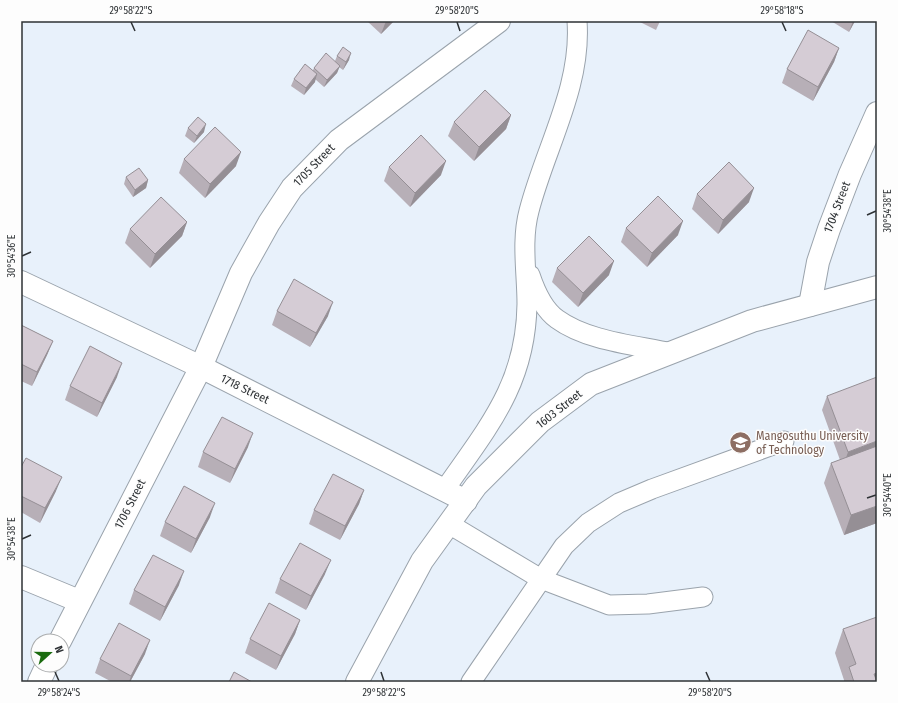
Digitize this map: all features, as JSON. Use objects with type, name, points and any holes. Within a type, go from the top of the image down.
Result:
[{"type":"street","name":"1705 Street","points":[[201,367],[240,273],[269,223],[292,188],[339,140],[499,21]]},
{"type":"street","name":"1704 Street","points":[[810,305],[818,262],[829,229],[850,174],[877,113]]},
{"type":"street","name":"1718 Street","points":[[21,282],[201,367],[445,489],[466,501]]},
{"type":"street","name":"1603 Street","points":[[357,682],[422,561],[476,486],[540,422],[591,384],[752,321],[877,287]]},
{"type":"street","name":"1706 Street","points":[[64,633],[201,367]]},
{"type":"street","points":[[21,577],[79,601]]},
{"type":"street","points":[[39,682],[44,673]]},
{"type":"lane","points":[[445,489],[494,419],[514,379],[524,345],[527,304],[524,256],[528,212],[574,74],[578,34],[577,21]]},
{"type":"lane","points":[[524,256],[537,294],[556,318],[586,334],[671,353]]},
{"type":"lane","points":[[471,682],[564,546],[588,523],[619,503],[652,489],[784,441]]},
{"type":"lane","points":[[449,524],[541,579],[609,605],[648,604],[703,597]]},
{"type":"building","points":[[808,30],[839,48],[818,87],[787,69]]},
{"type":"building","points":[[343,47],[351,53],[346,62],[337,56]]},
{"type":"building","points":[[326,53],[340,66],[327,80],[314,68]]},
{"type":"building","points":[[305,64],[317,74],[306,88],[294,79]]},
{"type":"building","points":[[485,90],[511,115],[479,147],[454,122]]},
{"type":"building","points":[[198,117],[206,124],[197,136],[188,128]]},
{"type":"building","points":[[215,127],[241,152],[210,184],[184,159]]},
{"type":"building","points":[[421,135],[446,161],[415,193],[389,167]]},
{"type":"building","points":[[729,162],[754,188],[723,220],[697,194]]},
{"type":"building","points":[[139,168],[148,180],[135,190],[126,177]]},
{"type":"building","points":[[658,196],[683,221],[652,253],[626,228]]},
{"type":"building","points":[[161,197],[187,222],[155,254],[130,229]]},
{"type":"building","points":[[589,236],[614,261],[583,293],[557,268]]},
{"type":"building","points":[[294,279],[333,302],[316,333],[277,311]]},
{"type":"building","points":[[21,325],[53,341],[37,372],[21,364]]},
{"type":"building","points":[[90,346],[122,363],[102,403],[70,386]]},
{"type":"building","points":[[877,377],[877,441],[848,452],[827,396]]},
{"type":"building","points":[[222,417],[253,433],[235,469],[203,452]]},
{"type":"building","points":[[877,446],[877,506],[851,515],[831,463]]},
{"type":"building","points":[[26,458],[62,477],[45,508],[21,496],[21,467]]},
{"type":"building","points":[[333,474],[364,490],[345,526],[314,510]]},
{"type":"building","points":[[184,486],[215,503],[196,539],[165,522]]},
{"type":"building","points":[[300,543],[331,560],[311,596],[280,579]]},
{"type":"building","points":[[153,555],[184,571],[165,607],[134,590]]},
{"type":"building","points":[[269,603],[300,620],[281,656],[250,639]]},
{"type":"building","points":[[877,617],[877,673],[874,674],[877,682],[854,682],[849,667],[856,664],[843,629]]},
{"type":"building","points":[[119,623],[150,640],[131,676],[100,659]]},
{"type":"building","points":[[234,672],[252,682],[229,682]]},
{"type":"place","name":"Mangosuthu University of Technology","points":[[741,443]]}]
